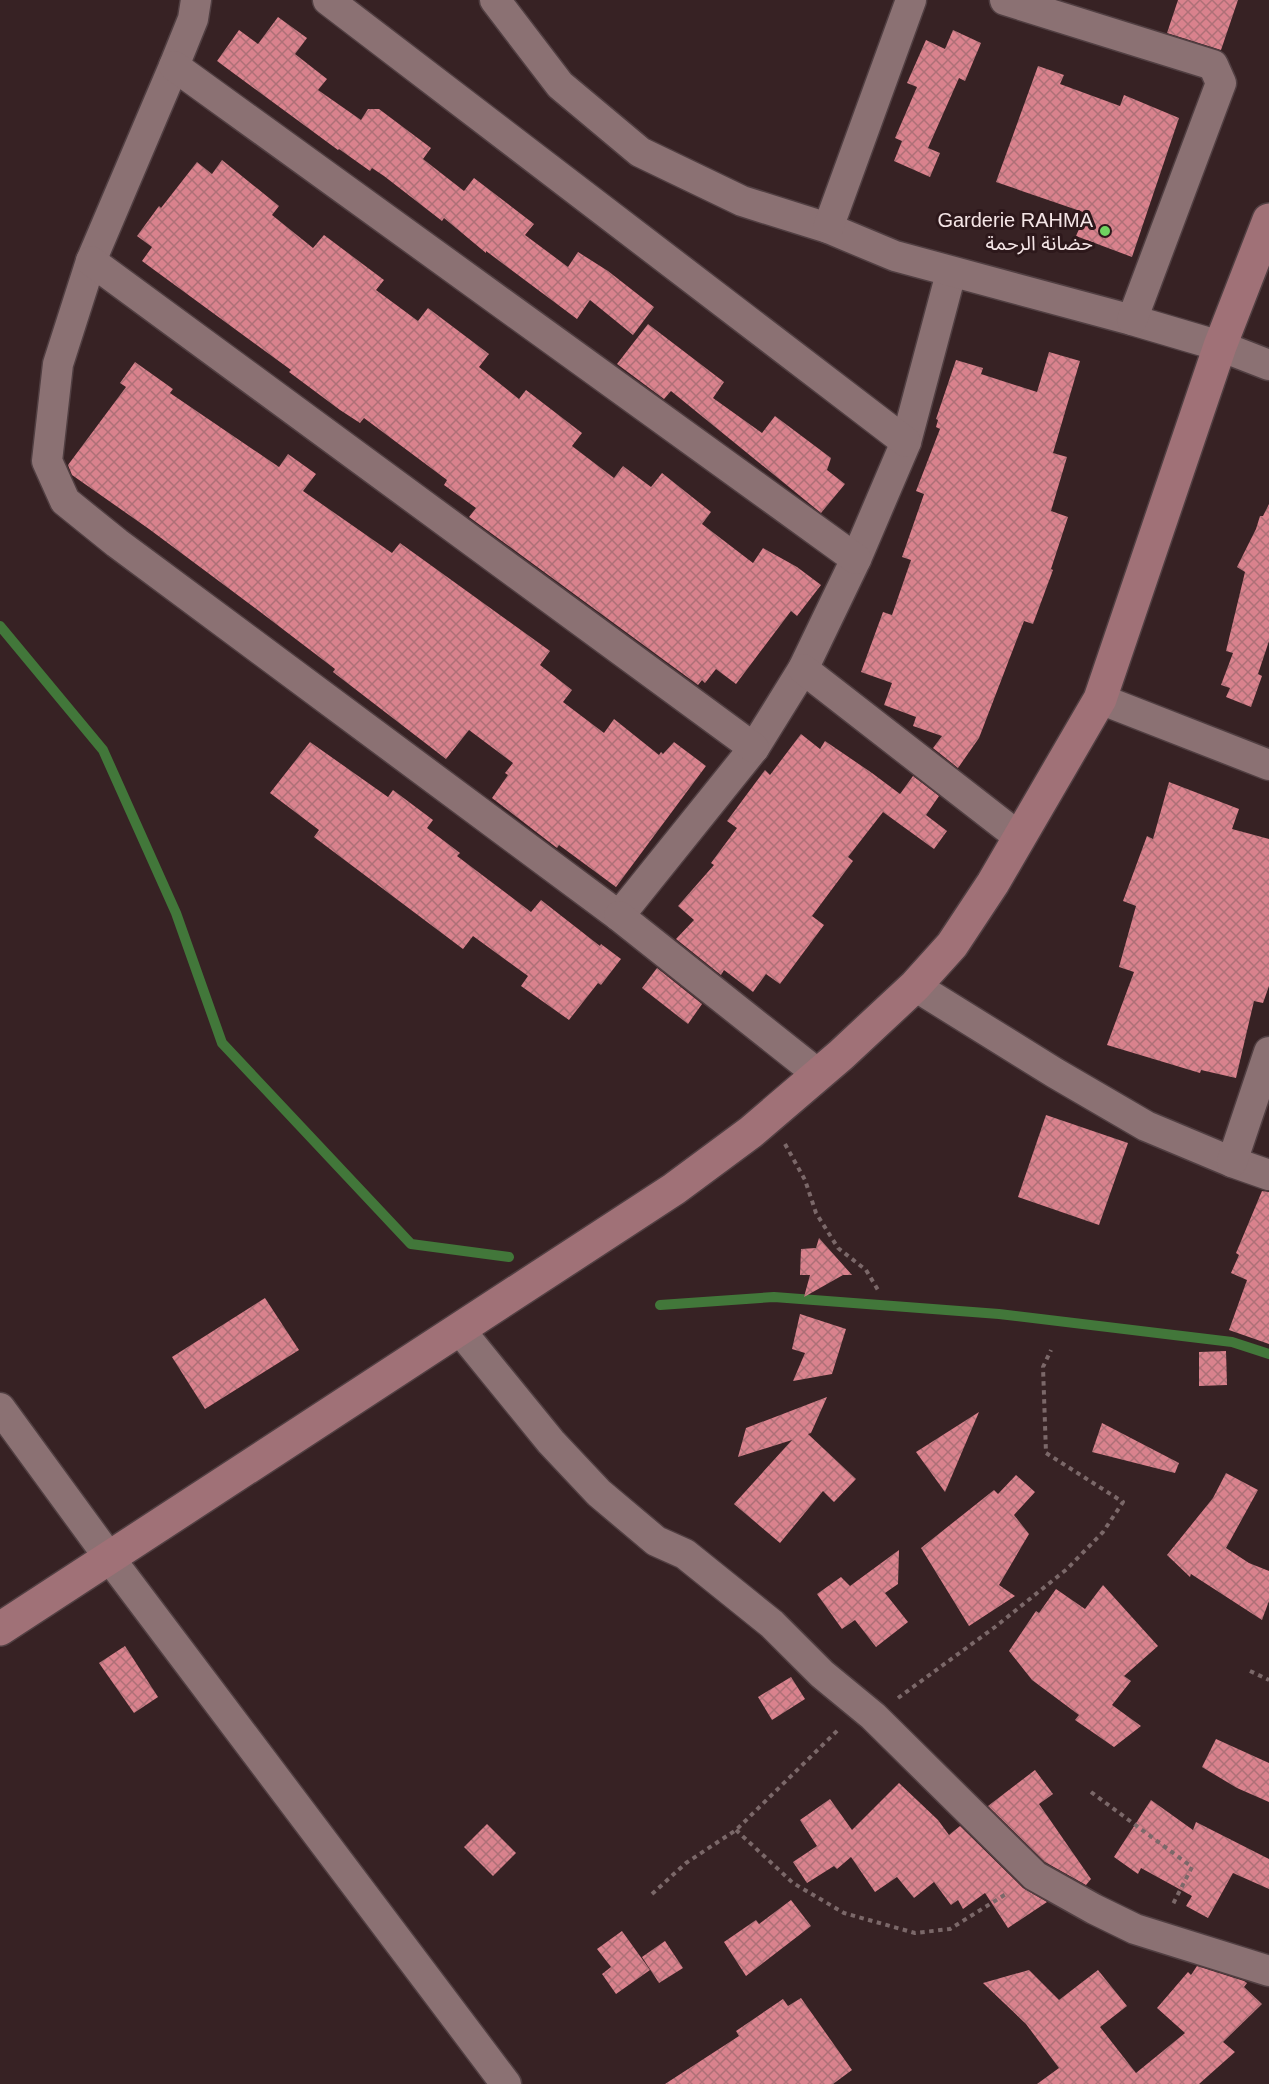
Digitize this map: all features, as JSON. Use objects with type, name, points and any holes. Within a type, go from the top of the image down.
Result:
[{"type":"street","points":[[196,0],[193,19],[91,261],[57,364],[47,461],[65,501],[117,543],[619,916],[818,1074]]},
{"type":"street","points":[[328,0],[906,442]]},
{"type":"street","points":[[495,0],[560,85],[640,152],[742,201],[828,228],[895,256],[951,273],[1132,320],[1220,346],[1269,365]]},
{"type":"street","points":[[828,228],[911,0]]},
{"type":"street","points":[[1005,0],[1213,65],[1218,74],[1221,83],[1132,320]]},
{"type":"street","points":[[174,66],[856,559]]},
{"type":"street","points":[[0,1629],[674,1189],[751,1132],[818,1074],[915,986],[952,945],[993,883],[1100,699],[1220,346],[1269,220]]},
{"type":"street","points":[[91,261],[754,748]]},
{"type":"street","points":[[619,916],[754,748],[803,669],[856,559],[906,442],[951,273]]},
{"type":"street","points":[[803,669],[1019,837]]},
{"type":"street","points":[[1100,699],[1269,765]]},
{"type":"street","points":[[915,986],[1055,1073],[1146,1126],[1269,1175]]},
{"type":"street","points":[[1232,1162],[1269,1052]]},
{"type":"street","points":[[459,1329],[551,1442],[599,1493],[656,1541],[685,1554],[772,1624],[822,1674],[868,1712],[1035,1875],[1094,1909],[1135,1929],[1269,1971]]},
{"type":"street","points":[[0,1408],[108,1557],[506,2084]]},
{"type":"path","points":[[770,1116],[805,1180],[816,1213],[838,1248],[866,1270],[878,1290]]},
{"type":"path","points":[[652,1894],[686,1863],[736,1830],[756,1808],[868,1712],[995,1627],[1067,1569],[1103,1532],[1123,1502],[1046,1453],[1043,1367],[1051,1350]]},
{"type":"path","points":[[1250,1671],[1269,1680]]},
{"type":"path","points":[[1091,1792],[1192,1867],[1157,1936]]},
{"type":"path","points":[[736,1830],[793,1883],[844,1913],[915,1933],[951,1929],[1035,1875]]},
{"type":"building","points":[[1178,0],[1238,0],[1221,50],[1167,33]]},
{"type":"building","points":[[278,17],[307,38],[295,54],[327,79],[318,90],[361,120],[368,109],[379,109],[431,148],[423,159],[464,191],[474,178],[534,224],[525,235],[568,267],[578,252],[608,271],[654,307],[633,335],[590,300],[577,319],[486,251],[486,253],[444,218],[442,221],[384,176],[372,168],[370,171],[338,150],[217,61],[239,30],[258,44]]},
{"type":"building","points":[[953,30],[981,43],[965,81],[959,78],[928,148],[940,153],[930,177],[894,161],[902,141],[895,138],[917,87],[907,83],[926,40],[945,49]]},
{"type":"building","points":[[1038,66],[1064,75],[1060,84],[1120,106],[1124,95],[1179,118],[1132,257],[1076,236],[1086,213],[996,182]]},
{"type":"building","points":[[222,160],[279,206],[272,215],[313,248],[324,235],[384,280],[376,290],[418,321],[428,308],[489,354],[479,367],[519,399],[526,390],[582,433],[572,446],[614,478],[623,466],[651,487],[662,473],[711,512],[702,524],[753,563],[763,548],[797,567],[821,585],[797,616],[791,611],[736,684],[716,669],[705,683],[702,680],[698,685],[469,517],[476,508],[444,485],[447,480],[364,418],[360,423],[340,410],[289,372],[291,370],[142,261],[152,247],[137,236],[159,206],[161,208],[197,162],[212,174]]},
{"type":"building","points":[[648,324],[724,382],[713,398],[762,433],[775,416],[831,458],[827,470],[845,484],[821,513],[671,391],[664,399],[617,364]]},
{"type":"building","points":[[1049,352],[1080,361],[1053,453],[1067,457],[1051,511],[1068,517],[1051,569],[1053,570],[1033,624],[1024,621],[979,738],[958,768],[933,748],[942,736],[913,726],[916,717],[884,705],[892,683],[861,672],[883,612],[892,615],[911,560],[902,557],[924,494],[916,491],[940,429],[936,427],[938,420],[936,419],[956,360],[983,368],[981,374],[1037,392]]},
{"type":"building","points":[[135,362],[173,389],[170,393],[279,467],[288,454],[316,474],[303,491],[392,553],[400,543],[550,651],[540,665],[572,690],[563,702],[604,733],[614,719],[659,755],[661,752],[663,754],[674,742],[706,766],[616,887],[559,845],[557,848],[492,798],[508,775],[505,773],[513,763],[469,730],[446,759],[333,672],[335,669],[259,611],[72,475],[68,465],[126,387],[120,383]]},
{"type":"building","points":[[1269,504],[1269,641],[1258,674],[1262,676],[1251,707],[1226,697],[1230,688],[1221,685],[1233,653],[1226,651],[1245,572],[1237,567],[1260,516],[1263,516]]},
{"type":"building","points":[[801,734],[820,749],[825,741],[900,794],[913,776],[939,796],[926,815],[947,831],[934,849],[883,812],[848,857],[853,861],[812,916],[824,925],[780,984],[766,974],[753,992],[724,970],[721,975],[676,939],[694,920],[678,906],[714,865],[711,863],[737,828],[727,821],[765,770],[770,775]]},
{"type":"building","points":[[310,742],[388,797],[393,790],[433,820],[427,828],[460,853],[457,856],[531,912],[541,900],[600,946],[601,944],[621,959],[601,985],[598,983],[569,1020],[521,986],[528,976],[473,936],[463,949],[314,837],[319,830],[270,793]]},
{"type":"building","points":[[1169,782],[1239,809],[1232,829],[1269,839],[1269,986],[1263,1003],[1254,1001],[1236,1078],[1201,1070],[1200,1073],[1107,1045],[1134,972],[1119,967],[1136,906],[1123,901],[1147,836],[1153,839]]},
{"type":"building","points":[[657,968],[702,1004],[688,1024],[642,988]]},
{"type":"building","points":[[1046,1115],[1128,1143],[1099,1225],[1018,1197]]},
{"type":"building","points":[[1262,1191],[1269,1192],[1269,1344],[1229,1330],[1247,1280],[1231,1273],[1239,1255],[1236,1253]]},
{"type":"building","points":[[819,1238],[852,1275],[843,1275],[804,1297],[810,1275],[800,1275],[801,1249],[816,1248]]},
{"type":"building","points":[[265,1298],[299,1350],[205,1409],[172,1357]]},
{"type":"building","points":[[800,1314],[846,1329],[832,1374],[793,1381],[805,1353],[792,1349]]},
{"type":"building","points":[[1226,1351],[1227,1385],[1199,1386],[1199,1352]]},
{"type":"building","points":[[827,1397],[811,1433],[808,1434],[856,1479],[834,1502],[823,1491],[780,1543],[734,1504],[792,1440],[738,1457],[746,1428]]},
{"type":"building","points":[[979,1412],[945,1492],[916,1452]]},
{"type":"building","points":[[1102,1423],[1179,1463],[1175,1473],[1092,1452]]},
{"type":"building","points":[[1226,1473],[1258,1490],[1226,1548],[1249,1563],[1269,1571],[1269,1601],[1262,1620],[1191,1574],[1190,1577],[1167,1555],[1213,1498]]},
{"type":"building","points":[[1016,1475],[1035,1492],[1014,1515],[1029,1534],[999,1585],[1015,1596],[969,1626],[921,1548],[994,1490],[998,1494]]},
{"type":"building","points":[[899,1550],[898,1584],[885,1593],[908,1622],[876,1647],[855,1620],[842,1629],[817,1594],[841,1577],[850,1586]]},
{"type":"building","points":[[1103,1585],[1158,1646],[1124,1676],[1131,1681],[1112,1705],[1141,1726],[1114,1747],[1075,1720],[1079,1715],[1032,1680],[1009,1651],[1036,1611],[1039,1613],[1056,1589],[1085,1609]]},
{"type":"building","points":[[125,1646],[158,1697],[134,1713],[99,1663]]},
{"type":"building","points":[[791,1677],[805,1699],[772,1720],[758,1697]]},
{"type":"building","points":[[1216,1739],[1269,1763],[1269,1802],[1237,1788],[1202,1767]]},
{"type":"building","points":[[1035,1770],[1053,1794],[1039,1804],[1091,1879],[1086,1885],[1045,1862],[988,1806]]},
{"type":"building","points":[[899,1783],[938,1820],[949,1835],[960,1826],[1023,1888],[1047,1902],[1008,1928],[985,1893],[963,1909],[958,1900],[951,1905],[934,1882],[914,1898],[897,1877],[875,1892],[851,1857],[837,1869],[834,1866],[807,1883],[793,1862],[817,1846],[800,1820],[830,1799],[852,1830]]},
{"type":"building","points":[[1151,1800],[1193,1830],[1196,1822],[1269,1859],[1269,1889],[1233,1873],[1208,1918],[1186,1906],[1192,1896],[1141,1868],[1138,1874],[1114,1857]]},
{"type":"building","points":[[487,1824],[516,1853],[493,1876],[464,1847]]},
{"type":"building","points":[[791,1900],[811,1926],[746,1976],[724,1942],[756,1920],[759,1924]]},
{"type":"building","points":[[622,1931],[650,1970],[616,1994],[602,1974],[611,1967],[597,1949]]},
{"type":"building","points":[[665,1941],[683,1968],[659,1983],[642,1957]]},
{"type":"building","points":[[1197,1966],[1244,1981],[1247,1983],[1244,1987],[1262,2004],[1223,2042],[1235,2052],[1199,2084],[1037,2084],[1059,2068],[1026,2024],[983,1983],[1029,1970],[1059,2000],[1098,1970],[1127,2006],[1100,2027],[1136,2073],[1185,2033],[1157,2008],[1188,1972],[1191,1975]]},
{"type":"building","points":[[801,1998],[852,2070],[833,2084],[665,2084],[739,2036],[736,2031],[783,1999],[788,2006]]},
{"type":"waterway","points":[[0,626],[103,750],[176,913],[222,1043],[411,1244],[509,1257]]},
{"type":"waterway","points":[[660,1305],[774,1297],[999,1314],[1232,1342],[1269,1354]]},
{"type":"place","name":"Garderie RAHMA حضانة الرحمة","points":[[1105,231]]}]
